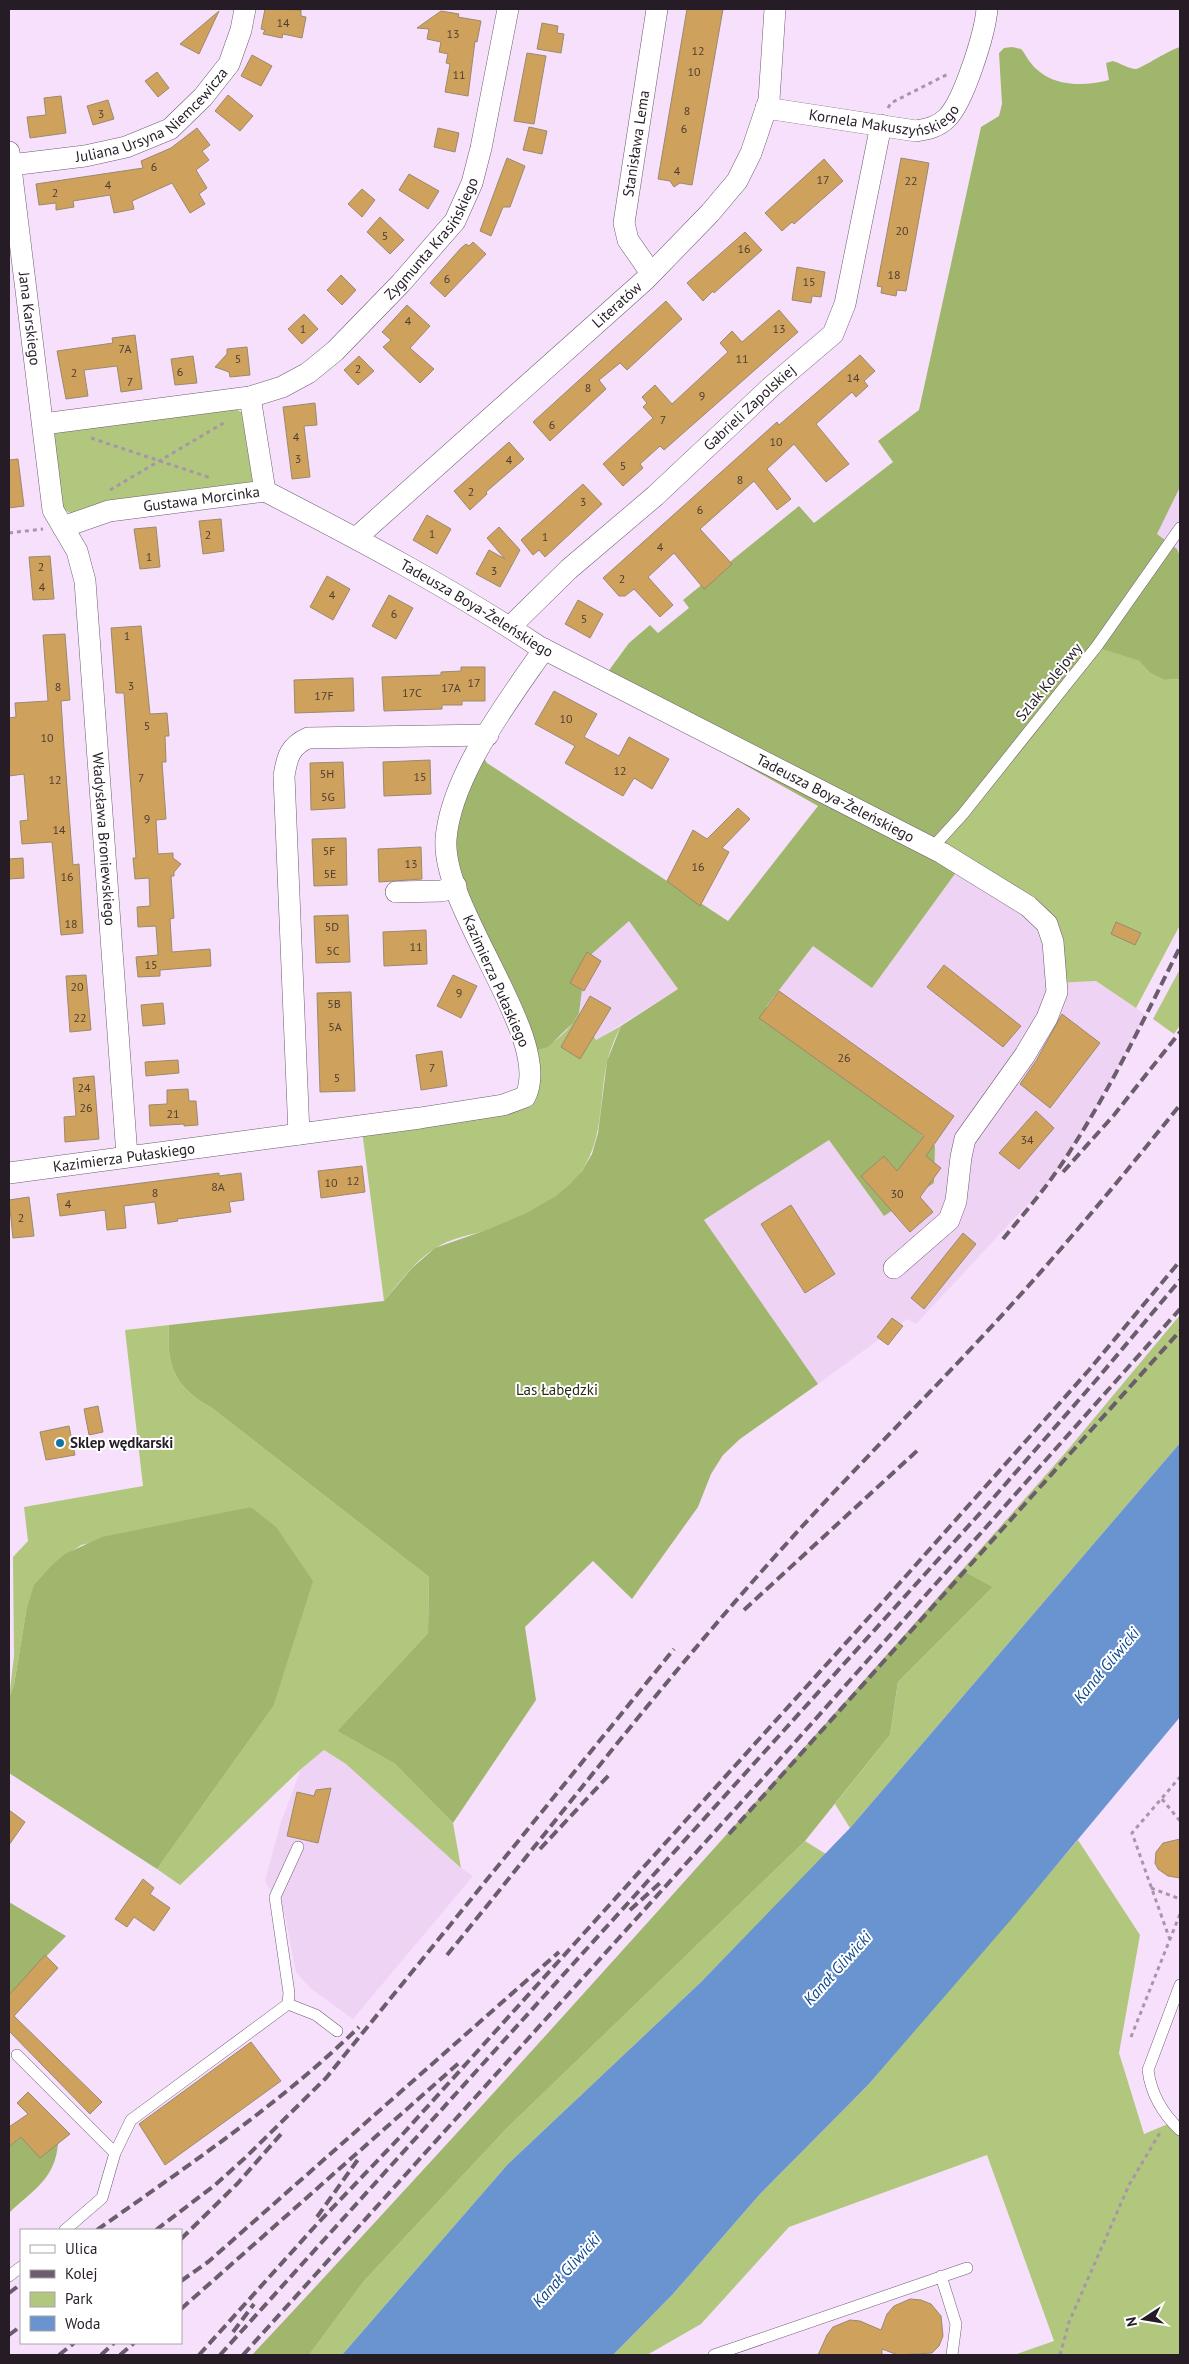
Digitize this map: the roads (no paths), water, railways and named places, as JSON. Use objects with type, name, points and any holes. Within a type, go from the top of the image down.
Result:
[{"type":"street","name":"Juliana Ursyna Niemcewicza","points":[[10,159],[85,156],[126,148],[170,129],[203,97],[229,64],[241,30],[244,9]]},
{"type":"street","name":"Zygmunta Krasińskiego","points":[[250,397],[282,387],[308,373],[335,351],[401,282],[455,221],[472,183],[481,148],[508,9]]},
{"type":"street","name":"Stanisława Lema","points":[[651,274],[628,240],[624,223],[657,9]]},
{"type":"street","name":"Literatów","points":[[356,538],[651,274],[710,213],[737,181],[751,153],[769,100],[775,9]]},
{"type":"street","name":"Kornela Makuszyńskiego","points":[[766,108],[884,117],[916,131],[932,128],[946,118],[958,104],[987,9]]},
{"type":"street","name":"Gabrieli Zapolskiej","points":[[510,627],[569,569],[655,496],[772,386],[833,334],[845,304],[884,117]]},
{"type":"street","name":"Jana Karskiego","points":[[10,159],[43,424]]},
{"type":"street","points":[[63,527],[53,510],[43,424],[250,397]]},
{"type":"street","name":"Gustawa Morcinka","points":[[63,527],[109,511],[266,491],[250,397]]},
{"type":"street","name":"Tadeusza Boya-Żeleńskiego","points":[[266,491],[356,538],[510,627],[544,649],[932,848],[1028,906],[1047,924],[1054,948],[1057,992],[1047,1018],[1025,1055],[965,1140],[956,1201],[949,1220],[894,1268]]},
{"type":"street","name":"Władysława Broniewskiego","points":[[63,527],[76,551],[85,581],[127,1156]]},
{"type":"street","name":"Kazimierza Pułaskiego","points":[[9,1173],[503,1105],[525,1097],[530,1088],[531,1075],[526,1042],[449,870],[446,840],[450,815],[458,792],[488,736],[544,649]]},
{"type":"street","points":[[298,1134],[284,776],[287,760],[292,748],[308,738],[488,736]]},
{"type":"street","points":[[396,892],[442,890],[456,886]]},
{"type":"lane","name":"Szlak Kolejowy","points":[[932,848],[964,814],[1097,646],[1180,528]]},
{"type":"lane","points":[[288,2004],[288,1982],[275,1897],[298,1847]]},
{"type":"lane","points":[[1180,1985],[1148,2070],[1155,2096],[1169,2119],[1180,2130]]},
{"type":"lane","points":[[288,2004],[316,2016],[337,2031]]},
{"type":"lane","points":[[66,2229],[102,2198],[115,2153],[131,2120],[288,2004]]},
{"type":"lane","points":[[17,2055],[115,2153]]},
{"type":"lane","points":[[9,2276],[20,2268]]},
{"type":"lane","points":[[714,2355],[966,2268]]},
{"type":"lane","points":[[941,2276],[956,2324],[952,2355]]},
{"type":"water","name":"Kanał Gliwicki","points":[[1180,1443],[1180,1717],[1015,1915],[868,2085],[760,2194],[673,2294],[613,2355],[342,2355],[508,2164],[701,1982],[850,1828]]},
{"type":"railway","points":[[1003,1239],[1056,1172],[1087,1124],[1129,1049],[1180,947]]},
{"type":"railway","points":[[1063,1172],[1114,1115],[1180,1032]]},
{"type":"railway","points":[[447,1955],[700,1643],[816,1512],[1013,1303],[1098,1205],[1180,1105]]},
{"type":"railway","points":[[199,2355],[318,2223],[401,2136],[881,1604],[1089,1370],[1180,1261]]},
{"type":"railway","points":[[220,2355],[982,1511],[1098,1378],[1180,1280]]},
{"type":"railway","points":[[243,2355],[764,1777],[1180,1309]]},
{"type":"railway","points":[[729,1834],[1180,1331]]},
{"type":"railway","points":[[744,1610],[919,1449]]},
{"type":"railway","points":[[157,2229],[215,2185],[326,2078],[674,1649]]},
{"type":"railway","points":[[540,1849],[609,1775]]},
{"type":"railway","points":[[630,1910],[661,1882]]},
{"type":"railway","points":[[182,2280],[208,2262],[559,1952]]},
{"type":"railway","points":[[98,2229],[265,2109],[359,2027]]},
{"type":"railway","points":[[182,2308],[460,2062]]},
{"type":"railway","points":[[182,2238],[238,2183],[281,2134]]},
{"type":"railway","points":[[317,2217],[359,2158]]},
{"type":"railway","points":[[9,2293],[20,2285]]},
{"type":"railway","points":[[233,2332],[254,2304]]},
{"type":"railway","points":[[9,2335],[20,2327]]},
{"type":"railway","points":[[59,2355],[73,2344]]},
{"type":"railway","points":[[101,2355],[113,2344]]},
{"type":"railway","points":[[120,2355],[133,2344]]},
{"type":"place","name":"Sklep wędkarski","points":[[60,1443]]},
{"type":"park label","name":"Las Łabędzki","points":[[557,1390]]}]
